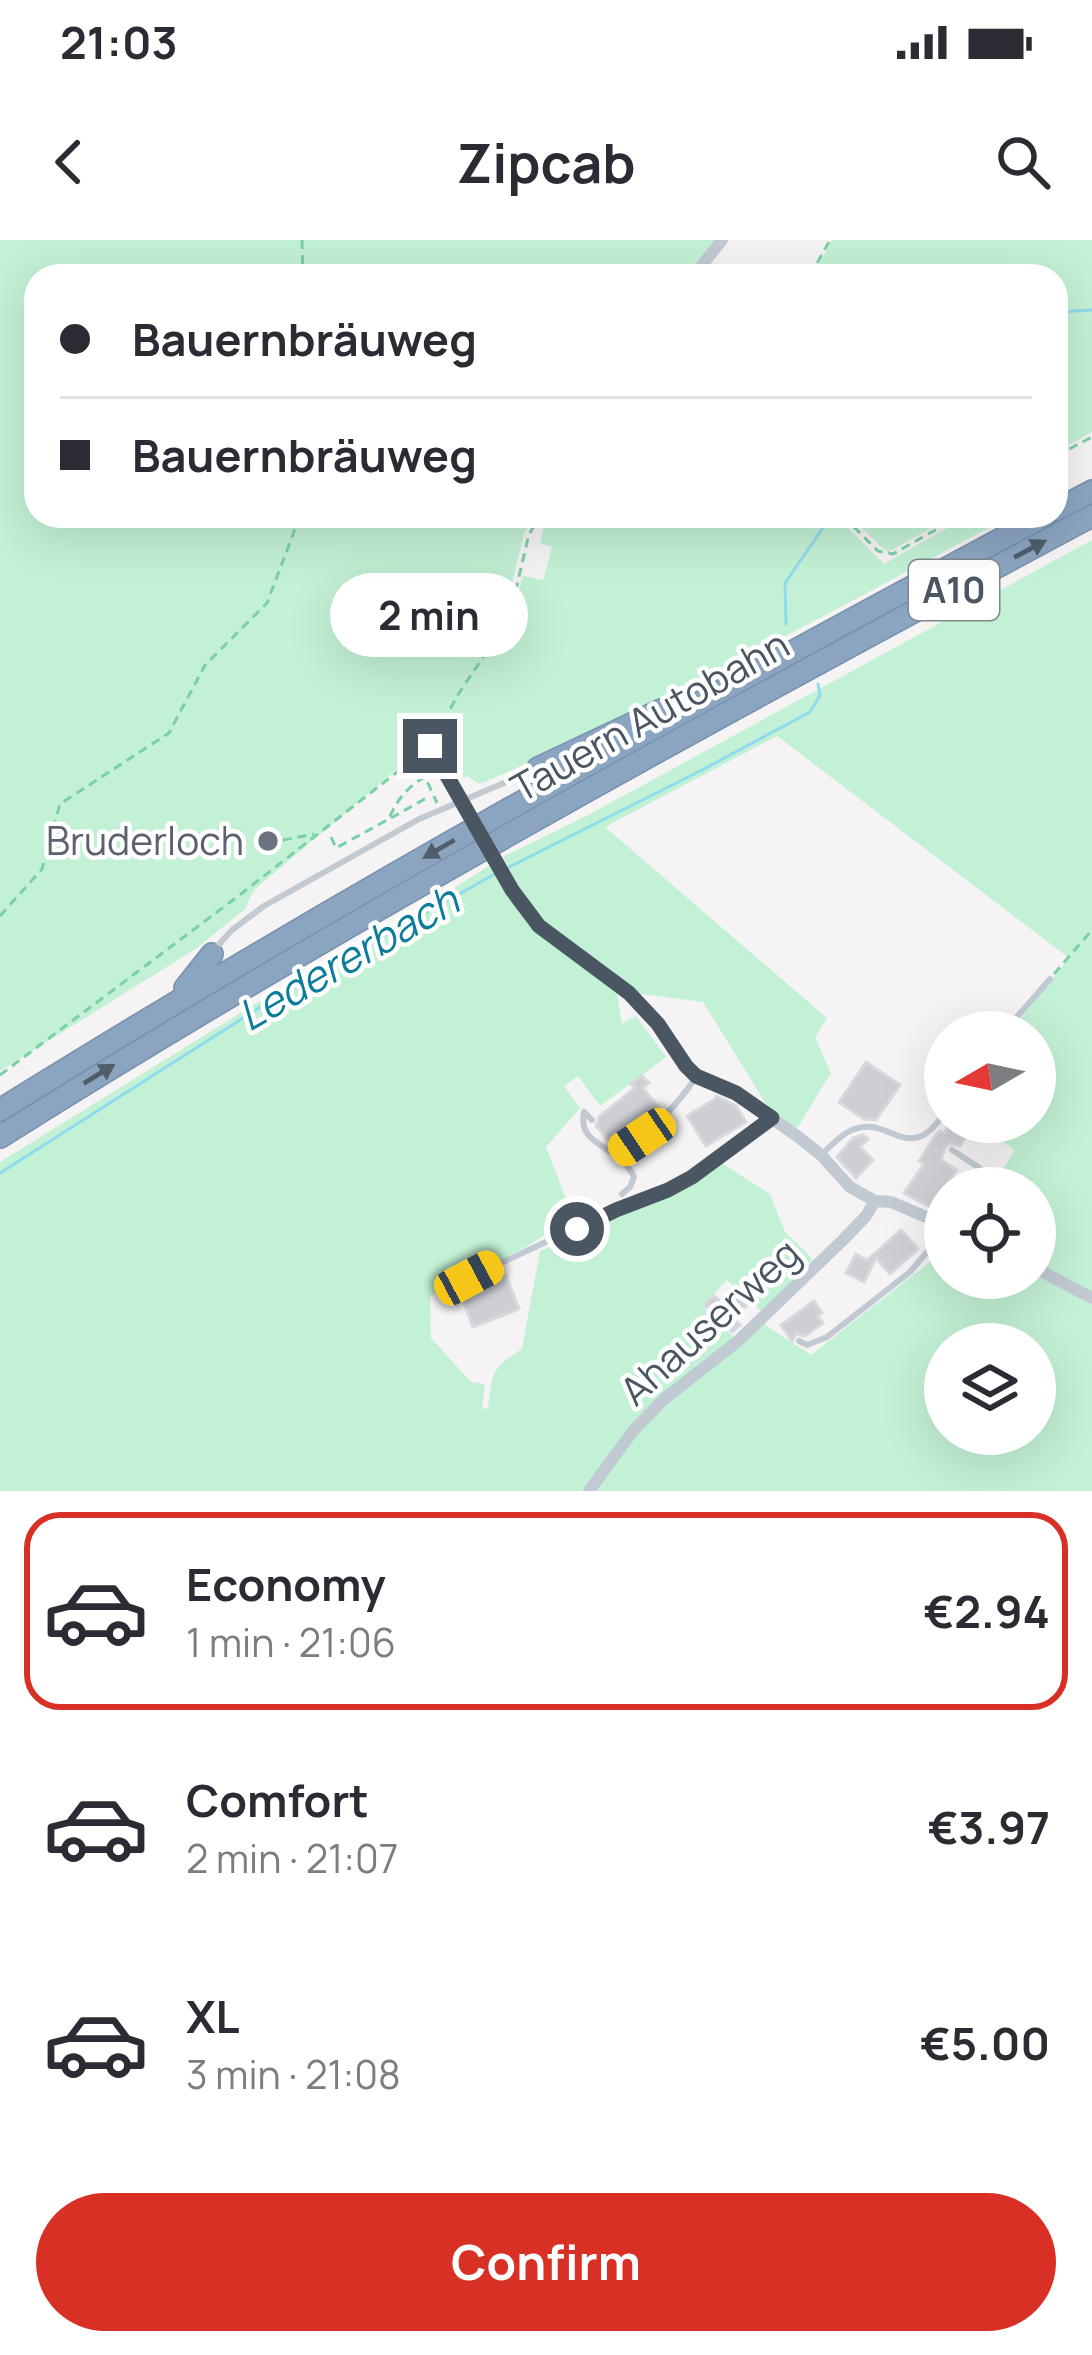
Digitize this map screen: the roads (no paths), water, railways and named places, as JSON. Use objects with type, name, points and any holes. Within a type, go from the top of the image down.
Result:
[{"type":"highway","name":"Tauern Autobahn","points":[[0,1137],[246,985],[1092,516]]},
{"type":"highway","name":"Tauern Autobahn","points":[[0,1110],[178,999],[539,792],[1023,528]]},
{"type":"highway","points":[[538,768],[715,683],[761,670]]},
{"type":"highway","points":[[178,999],[212,954]]},
{"type":"street","points":[[703,264],[722,240]]},
{"type":"street","points":[[430,746],[512,890],[539,926],[637,1000],[696,1076],[736,1093],[772,1118],[821,1155],[850,1186],[875,1201],[891,1202],[924,1216]]},
{"type":"street","name":"Ahauserweg","points":[[589,1491],[633,1431],[663,1400],[738,1341],[843,1240],[875,1201]]},
{"type":"street","points":[[1056,1279],[1092,1298]]},
{"type":"lane","points":[[212,954],[232,930],[264,906],[419,820],[538,768]]},
{"type":"lane","points":[[1022,1011],[1050,979]]},
{"type":"lane","points":[[617,1153],[642,1137],[696,1076]]},
{"type":"lane","points":[[592,1120],[584,1112],[585,1132],[617,1153],[634,1177],[622,1194]]},
{"type":"lane","points":[[469,1278],[668,1190],[772,1118]]},
{"type":"lane","points":[[821,1155],[849,1130],[864,1126],[909,1138],[924,1136]]},
{"type":"lane","points":[[952,1150],[978,1167]]},
{"type":"lane","points":[[799,1341],[807,1345],[827,1336],[910,1272],[924,1256]]},
{"type":"waterway","name":"Ledererbach","points":[[1068,311],[1092,310]]},
{"type":"waterway","name":"Ledererbach","points":[[786,624],[785,583],[823,528]]},
{"type":"waterway","name":"Ledererbach","points":[[509,867],[810,712],[820,696],[818,684]]},
{"type":"waterway","name":"Ledererbach","points":[[0,1173],[273,999],[500,871]]},
{"type":"place","name":"Bruderloch","points":[[268,841]]}]
